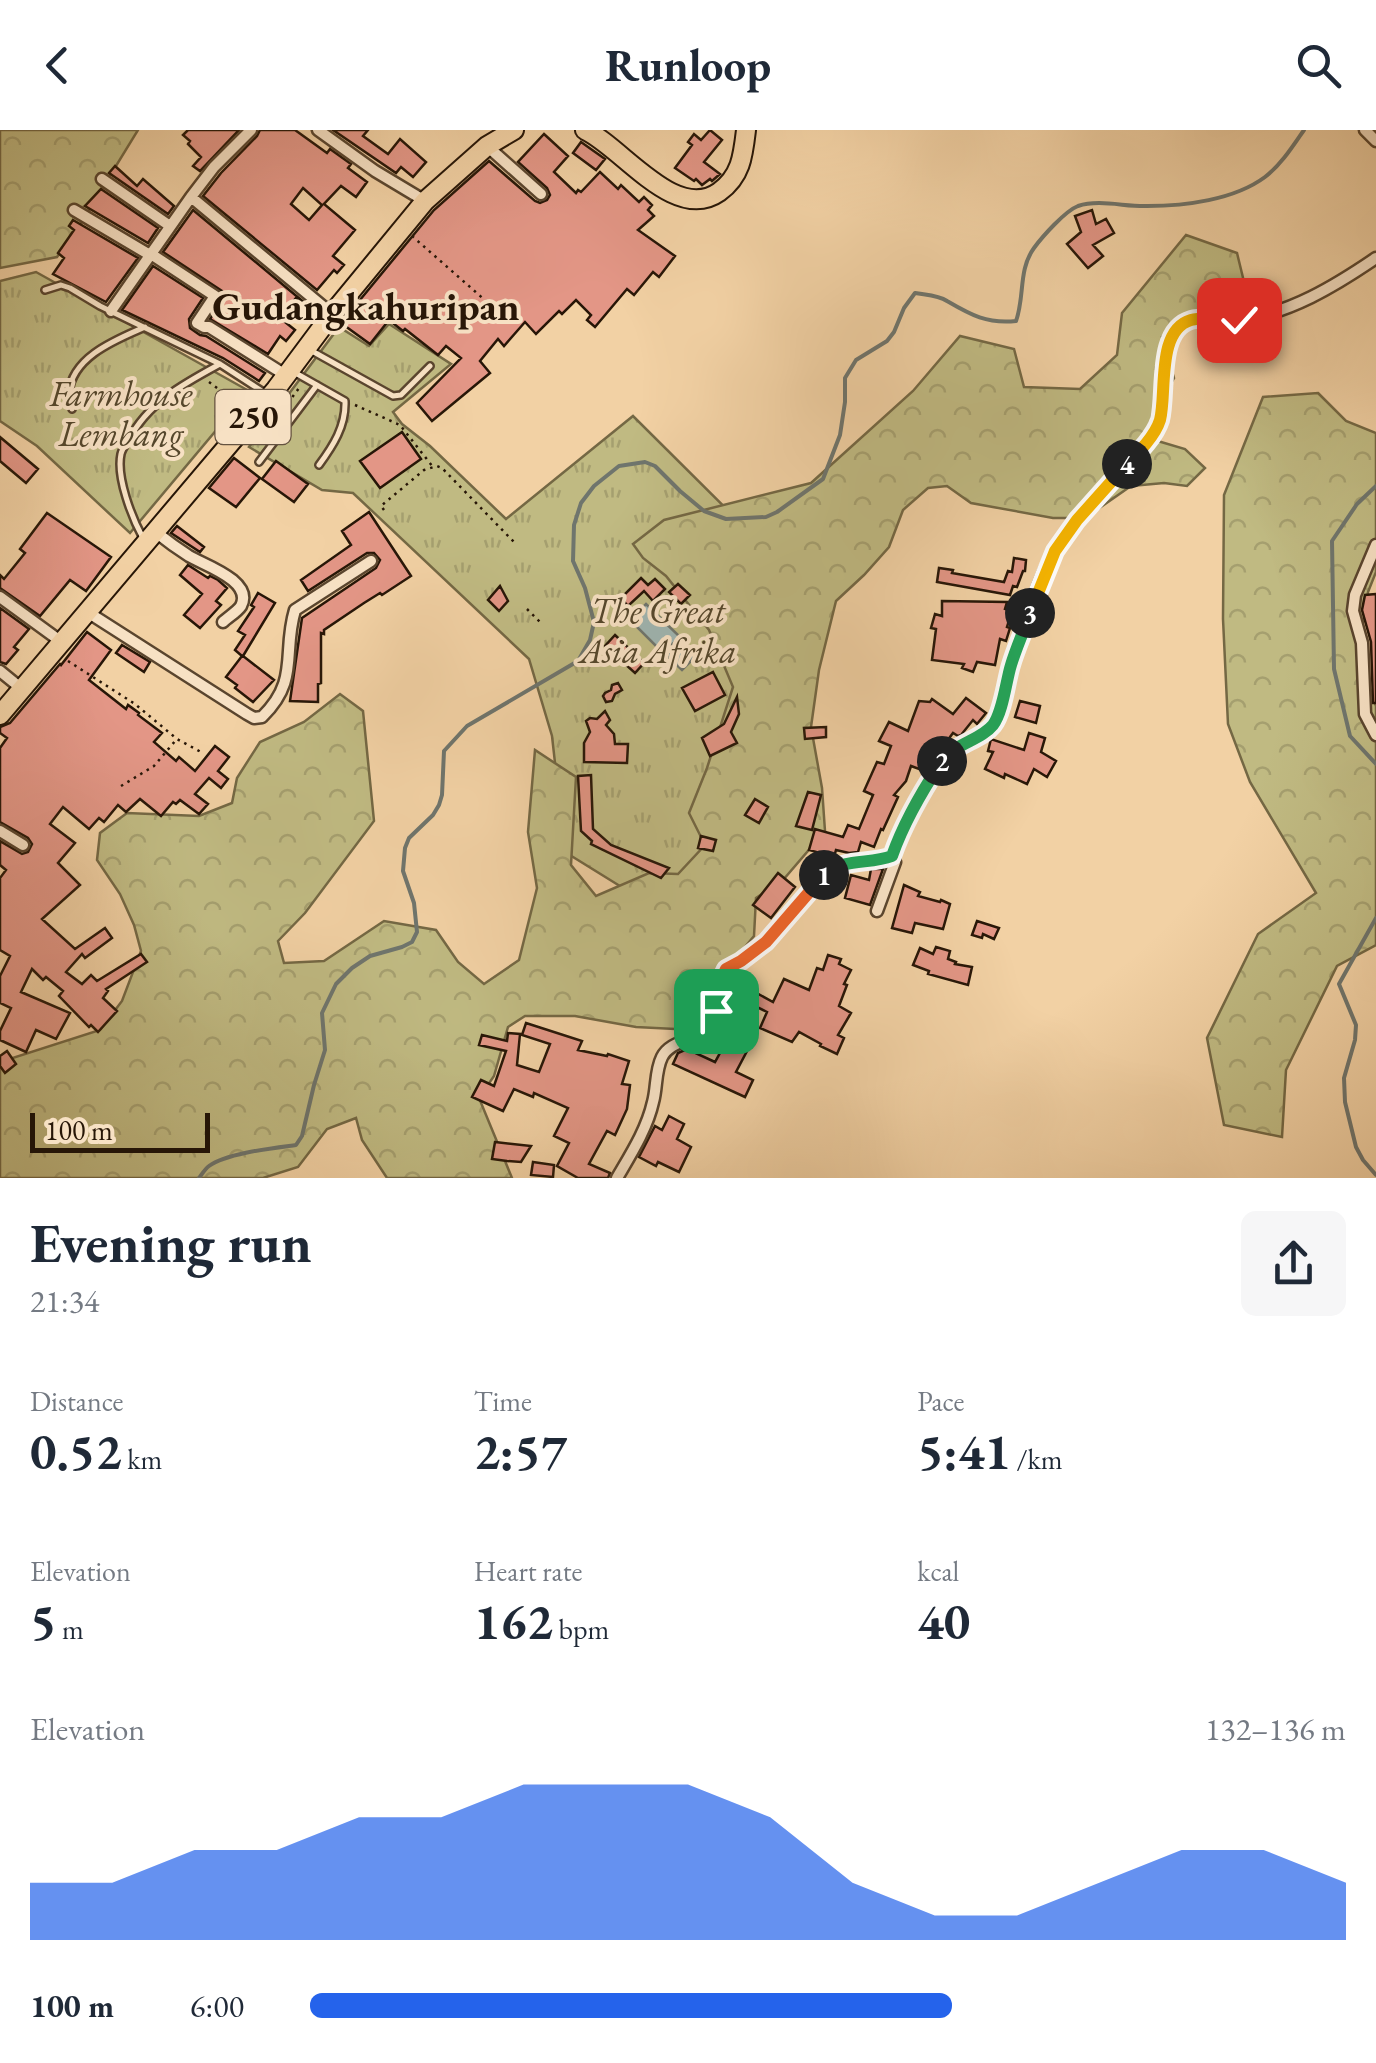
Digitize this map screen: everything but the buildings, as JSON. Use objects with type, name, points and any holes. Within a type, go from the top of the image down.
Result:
[{"type":"main road","name":"250","points":[[0,715],[276,403],[306,348],[425,201],[487,146],[514,130]]},
{"type":"main road","points":[[598,132],[623,158],[675,196],[692,200],[712,197],[738,174],[746,130]]},
{"type":"street","points":[[110,311],[190,196],[251,130]]},
{"type":"street","points":[[318,130],[425,201]]},
{"type":"street","points":[[1366,130],[1376,140]]},
{"type":"street","points":[[487,146],[541,194]]},
{"type":"street","points":[[102,179],[170,226]]},
{"type":"street","points":[[190,196],[332,314]]},
{"type":"street","points":[[74,210],[216,296],[196,323],[294,375]]},
{"type":"street","points":[[618,1178],[654,1101],[663,1055],[706,1030],[713,1021],[719,984],[726,969],[766,942],[834,867],[892,856],[921,793],[949,752],[992,728],[1011,665],[1055,551],[1077,520],[1154,433],[1160,420],[1166,360],[1180,326],[1194,319],[1239,320],[1281,310],[1334,286],[1376,258]]},
{"type":"street","points":[[152,539],[234,580],[240,587],[240,607],[223,622]]},
{"type":"street","points":[[1376,545],[1355,596],[1354,611],[1376,735]]},
{"type":"street","points":[[88,613],[247,714],[262,717],[284,688],[295,610],[371,561]]},
{"type":"street","points":[[0,598],[58,647]]},
{"type":"street","points":[[0,671],[22,689]]},
{"type":"street","points":[[0,831],[23,846]]},
{"type":"street","points":[[877,911],[895,862],[892,856]]},
{"type":"lane","points":[[44,290],[61,285],[70,288],[220,364],[276,403]]},
{"type":"lane","points":[[72,408],[69,390],[77,372],[91,356],[146,327]]},
{"type":"lane","points":[[306,348],[393,396],[402,394],[430,366]]},
{"type":"lane","points":[[152,539],[135,524],[124,490],[121,454],[132,432],[149,412],[179,387],[220,364]]},
{"type":"lane","points":[[294,375],[344,401],[336,442],[319,465]]},
{"type":"lane","points":[[258,462],[316,385]]},
{"type":"path","points":[[404,229],[495,309]]},
{"type":"path","points":[[200,375],[270,427],[276,403],[294,375]]},
{"type":"path","points":[[344,401],[400,426],[433,467]]},
{"type":"path","points":[[384,510],[381,506],[424,470],[442,468],[514,542]]},
{"type":"path","points":[[527,609],[540,622]]},
{"type":"path","points":[[58,647],[177,739],[201,752]]},
{"type":"path","points":[[121,786],[154,766],[177,739]]},
{"type":"green space","points":[[0,130],[138,130],[57,257],[0,268]]},
{"type":"green space","points":[[1186,235],[1237,253],[1245,286],[1226,315],[1188,320],[1162,337],[1174,378],[1152,415],[1151,439],[1185,449],[1205,468],[1187,486],[1131,486],[1085,518],[1053,518],[971,503],[947,486],[928,488],[903,510],[889,547],[836,601],[819,670],[811,727],[825,831],[783,880],[756,898],[754,936],[736,958],[716,997],[675,1029],[636,1027],[575,1016],[525,1016],[508,1027],[494,1076],[479,1098],[512,1178],[387,1178],[362,1140],[356,1118],[327,1129],[298,1167],[263,1178],[0,1178],[0,1062],[100,1030],[122,1001],[141,951],[120,894],[97,860],[100,833],[127,813],[199,816],[232,803],[237,778],[260,742],[304,722],[340,694],[363,711],[374,821],[305,913],[278,941],[284,963],[324,961],[384,921],[436,930],[458,962],[484,984],[519,960],[537,888],[528,832],[535,750],[576,777],[571,865],[596,896],[649,873],[678,874],[705,845],[689,813],[733,687],[709,630],[666,576],[643,558],[633,544],[664,520],[811,483],[913,391],[960,336],[1014,349],[1024,387],[1080,389],[1117,355],[1122,313]]},
{"type":"green space","name":"Farmhouse Lembang","points":[[36,272],[249,391],[130,533],[37,446],[0,421],[0,281]]},
{"type":"green space","name":"The Great Asia Afrika","points":[[389,324],[451,364],[393,412],[506,519],[633,416],[809,591],[678,922],[565,852],[552,736],[529,659],[353,493],[322,490],[249,447],[339,327],[369,346]]},
{"type":"green space","points":[[1318,393],[1346,421],[1376,433],[1376,572],[1368,592],[1358,654],[1376,706],[1376,945],[1337,966],[1286,1070],[1282,1137],[1224,1125],[1207,1038],[1258,934],[1316,893],[1250,782],[1228,724],[1223,619],[1224,495],[1263,397]]},
{"type":"water","points":[[646,604],[680,637],[663,653],[630,620]]},
{"type":"water","points":[[682,640],[697,655],[682,670],[666,655]]},
{"type":"waterway","points":[[199,1178],[209,1166],[227,1158],[296,1145],[302,1136],[325,1050],[322,1013],[336,984],[370,956],[412,942],[417,932],[414,903],[403,871],[405,848],[409,838],[439,805],[444,751],[467,726],[578,661],[590,640],[594,622],[573,561],[574,525],[581,503],[594,486],[619,466],[645,462],[655,466],[704,511],[726,519],[766,517],[777,512],[823,479],[840,435],[845,378],[856,360],[887,341],[915,293],[940,298],[988,320],[1016,321],[1029,256],[1048,231],[1073,209],[1095,203],[1177,205],[1239,191],[1271,172],[1304,130]]},
{"type":"waterway","points":[[1376,486],[1357,504],[1332,541],[1334,669],[1350,736],[1376,764]]},
{"type":"waterway","points":[[1376,918],[1339,984],[1356,1025],[1344,1078],[1345,1102],[1356,1147],[1376,1175]]},
{"type":"district","name":"Gudangkahuripan","points":[[366,306]]},
{"type":"route","points":[[716,1011],[719,984],[726,969],[766,942],[834,867],[892,856],[921,793],[949,752],[992,728],[1011,665],[1055,551],[1077,520],[1154,433],[1160,420],[1166,360],[1180,326],[1197,319],[1239,320]]}]
